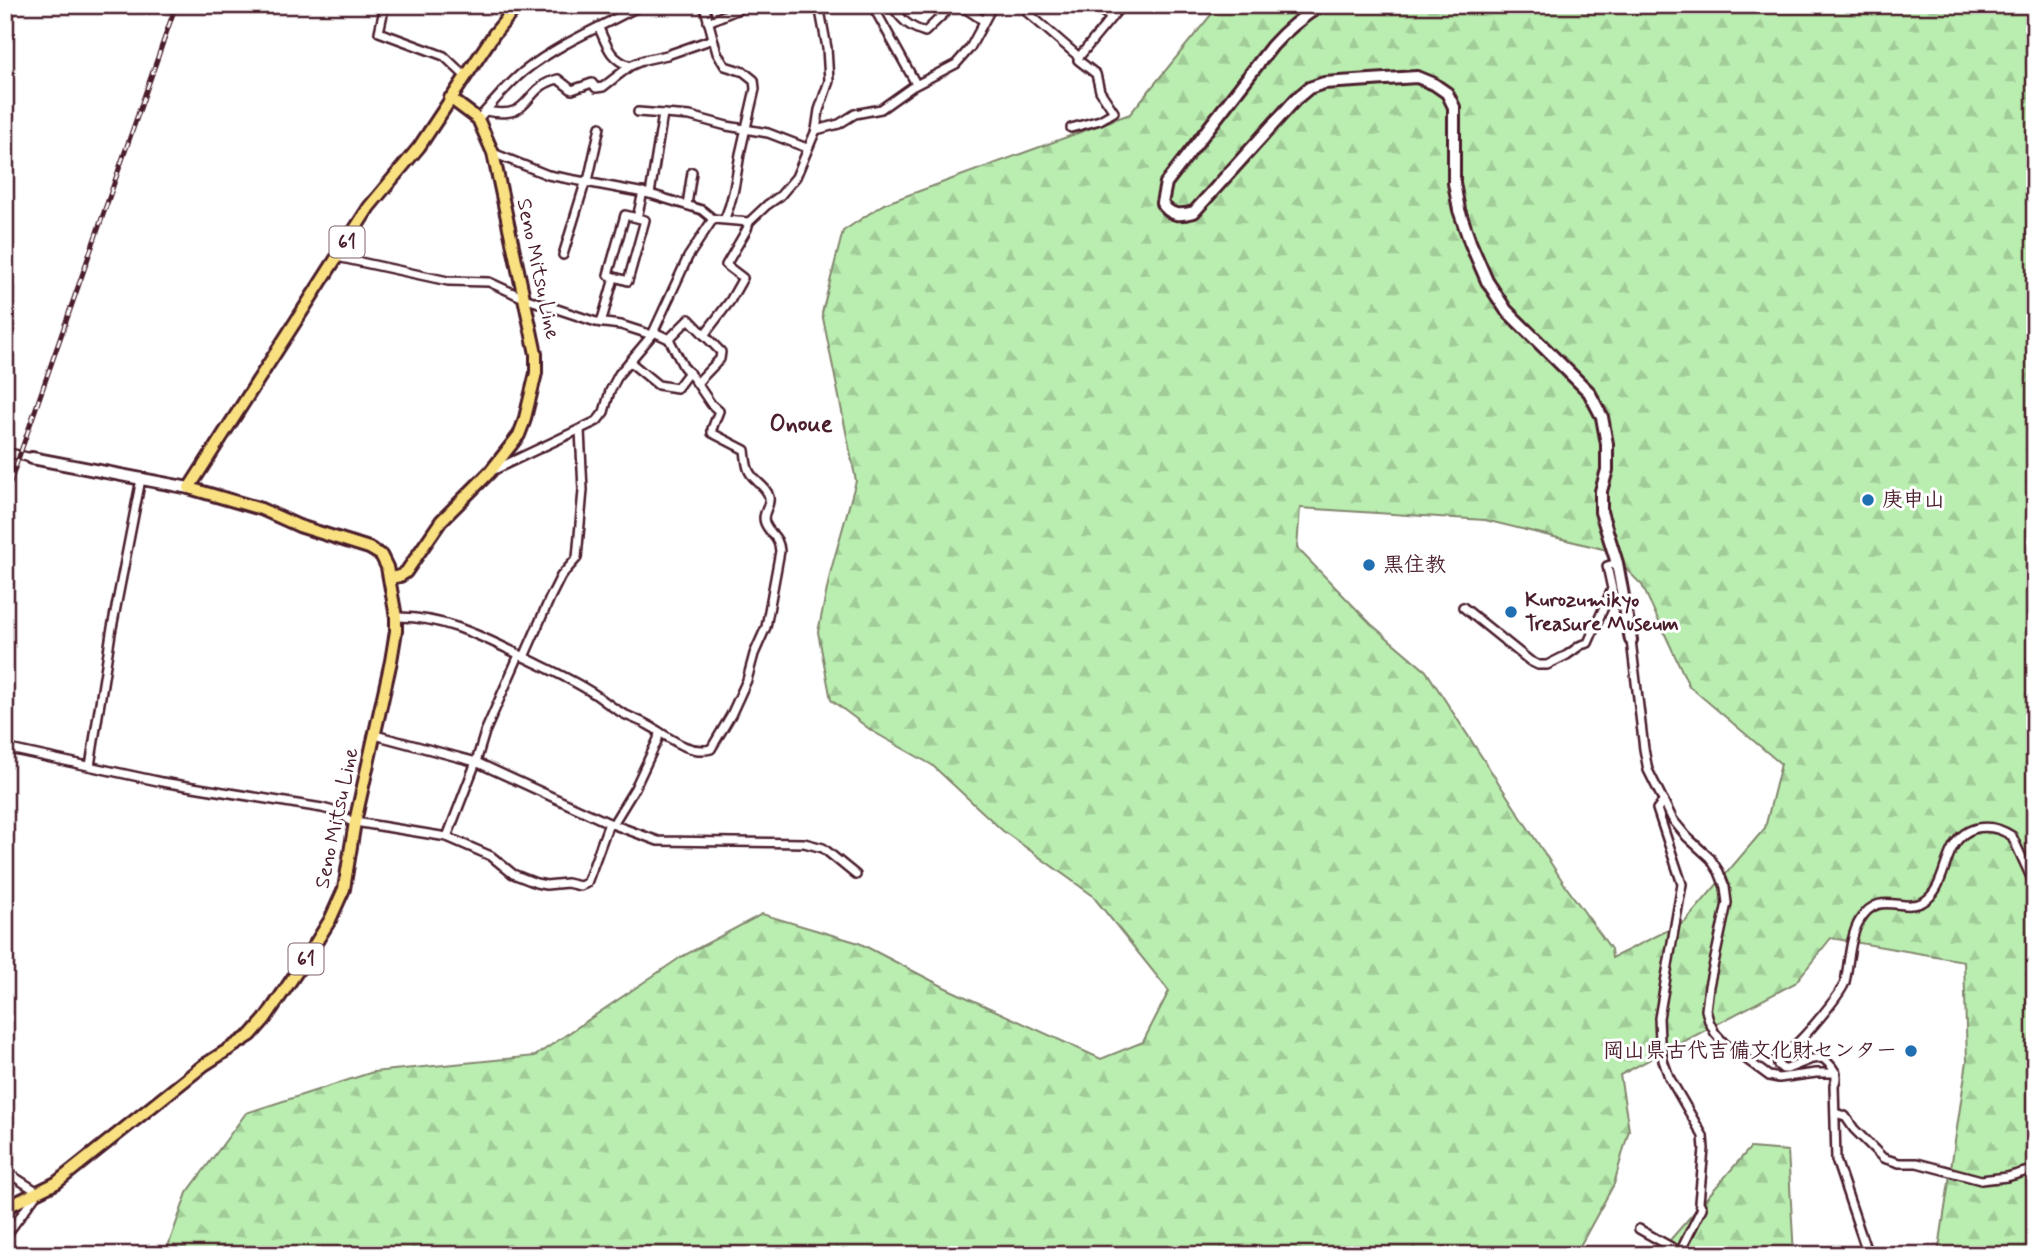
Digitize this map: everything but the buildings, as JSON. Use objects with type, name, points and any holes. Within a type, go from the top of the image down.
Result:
[{"type":"main road","name":"61","points":[[188,488],[369,207],[419,147],[494,34],[518,5]]},
{"type":"main road","name":"Seno Mitsu Line","points":[[390,578],[406,572],[441,522],[490,471],[519,435],[536,373],[536,354],[493,153],[482,115],[450,98]]},
{"type":"main road","name":"Seno Mitsu Line","points":[[5,1208],[56,1183],[204,1065],[256,1029],[307,957],[330,920],[344,889],[355,822],[396,631],[387,567],[380,555],[369,548],[299,526],[261,509],[188,488]]},
{"type":"street","points":[[385,5],[379,32],[444,56],[465,76]]},
{"type":"street","points":[[482,115],[506,87],[552,52],[642,5]]},
{"type":"street","points":[[704,5],[717,53],[725,66],[744,72],[754,80],[755,89],[731,204],[724,218]]},
{"type":"street","points":[[708,22],[748,5]]},
{"type":"street","points":[[704,335],[730,301],[743,278],[726,265],[749,222],[780,196],[796,177],[816,130],[819,110],[829,80],[827,48],[819,5]]},
{"type":"street","points":[[892,5],[899,17],[911,28],[925,32],[953,5]]},
{"type":"street","points":[[960,5],[984,21]]},
{"type":"street","points":[[816,130],[839,124],[855,114],[881,109],[916,85],[956,64],[970,48],[993,5]]},
{"type":"street","points":[[1034,5],[1028,13],[1096,74],[1100,91],[1114,112],[1100,120],[1071,128]]},
{"type":"street","points":[[1095,5],[1111,18]]},
{"type":"street","points":[[1079,57],[1122,5]]},
{"type":"street","points":[[1321,5],[1299,18],[1272,46],[1166,183],[1162,203],[1167,211],[1175,215],[1194,212],[1309,88],[1337,81],[1417,77],[1447,93],[1454,107],[1454,183],[1459,210],[1469,242],[1487,282],[1506,310],[1589,392],[1602,417],[1607,444],[1607,470],[1601,491],[1601,512],[1617,563],[1631,640],[1648,770],[1673,820],[1710,858],[1725,887],[1727,903],[1706,1010],[1709,1021],[1724,1043],[1769,1076],[1779,1078],[1836,1073]]},
{"type":"street","points":[[874,8],[916,85]]},
{"type":"street","points":[[598,28],[612,56],[618,62],[630,66]]},
{"type":"street","points":[[482,115],[515,112],[536,91],[551,81],[558,79],[572,90],[592,83],[596,88],[603,87],[630,66],[644,60],[713,40]]},
{"type":"street","points":[[638,112],[690,116],[768,133],[807,148]]},
{"type":"street","points":[[637,218],[647,193],[663,114]]},
{"type":"street","points":[[563,255],[587,181],[600,127]]},
{"type":"street","points":[[493,153],[548,174],[647,193],[702,210],[713,219],[749,222]]},
{"type":"street","points":[[687,205],[692,172]]},
{"type":"street","points":[[625,215],[645,220],[628,281],[614,278],[608,275],[625,215]]},
{"type":"street","points":[[490,471],[597,421],[604,412],[610,391],[619,374],[653,334],[688,257],[713,219]]},
{"type":"street","points":[[337,257],[448,281],[489,282],[524,298],[601,323],[621,325],[669,339],[683,366],[719,411],[712,433],[745,450],[749,472],[767,491],[769,498],[764,520],[779,542],[780,551],[766,627],[754,654],[747,680],[711,749],[703,751],[690,748],[618,711],[574,681],[478,634],[440,621],[396,617]]},
{"type":"street","points":[[601,323],[614,278]]},
{"type":"street","points":[[669,339],[689,319],[721,352],[722,356],[697,383]]},
{"type":"street","points":[[630,362],[658,385],[677,388],[689,372]]},
{"type":"street","points":[[447,837],[485,732],[561,576],[577,558],[583,490],[580,430]]},
{"type":"street","points":[[5,452],[188,488]]},
{"type":"street","points":[[90,766],[111,633],[141,479]]},
{"type":"street","points":[[1464,607],[1530,661],[1547,666],[1588,643],[1612,589],[1607,566],[1617,563]]},
{"type":"street","points":[[5,748],[162,782],[323,808],[341,813],[350,821],[447,837],[491,856],[521,878],[546,885],[568,883],[580,886],[587,883],[611,823],[635,788],[658,740],[659,732]]},
{"type":"street","points":[[375,735],[476,762],[611,823],[658,841],[804,843],[822,848],[856,875]]},
{"type":"street","points":[[1639,1229],[1680,1251],[1702,1208],[1699,1202],[1703,1136],[1669,1077],[1662,1060],[1660,1041],[1659,1018],[1682,884],[1657,809],[1663,802]]},
{"type":"street","points":[[1868,1255],[1836,1160],[1836,1073],[1823,1058],[1812,1059],[1787,1069],[1780,1068],[1776,1059],[1794,1045],[1842,990],[1856,931],[1863,916],[1880,904],[1912,906],[1928,899],[1938,885],[1952,848],[1972,829],[1986,826],[2012,836],[2035,886]]},
{"type":"street","points":[[1835,1113],[1845,1116],[1882,1158],[1899,1163],[1917,1163],[1981,1180],[2007,1177],[2035,1169]]},
{"type":"street","points":[[5,1171],[38,1192],[5,1237]]},
{"type":"green space","points":[[1219,5],[2035,5],[2035,1255],[1938,1255],[1967,1061],[1964,961],[1831,938],[1795,983],[1620,1075],[1629,1130],[1614,1184],[1575,1255],[165,1255],[187,1193],[246,1113],[373,1072],[535,1056],[681,957],[762,914],[859,943],[946,988],[1101,1059],[1143,1042],[1169,991],[1092,895],[1003,831],[932,765],[872,731],[831,700],[818,632],[831,570],[856,481],[822,313],[843,231],[884,204],[1130,114]],"holes":[[[1300,508],[1485,520],[1607,550],[1642,585],[1689,686],[1781,764],[1765,828],[1685,922],[1612,958],[1611,949],[1567,888],[1426,671],[1371,624],[1297,548]]]},
{"type":"green space","points":[[1750,1148],[1788,1151],[1794,1255],[1657,1255]]},
{"type":"railway","points":[[5,497],[176,5]]},
{"type":"place","name":"庚申山","points":[[1868,500]]},
{"type":"place","name":"黒住教","points":[[1369,565]]},
{"type":"place","name":"Kurozumikyo Treasure Museum","points":[[1511,612]]},
{"type":"place","name":"岡山県古代吉備文化財センター","points":[[1911,1051]]},
{"type":"district","name":"Onoue","points":[[801,424]]}]
